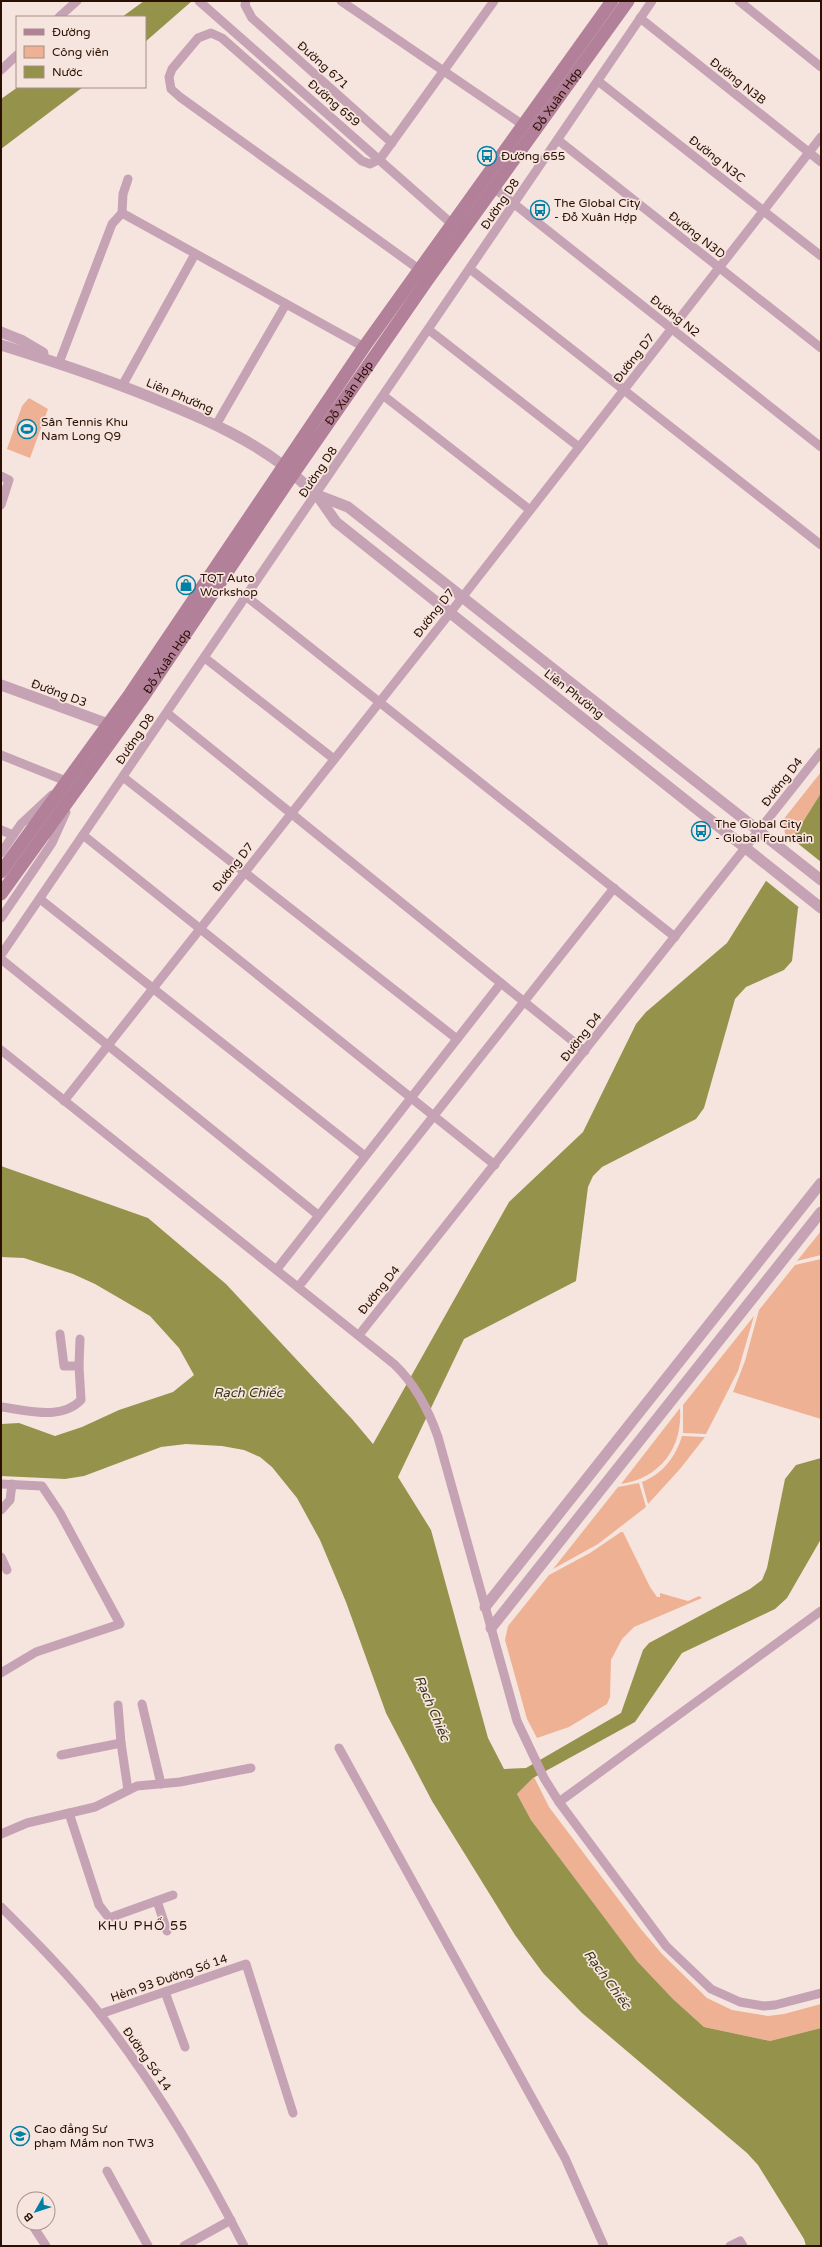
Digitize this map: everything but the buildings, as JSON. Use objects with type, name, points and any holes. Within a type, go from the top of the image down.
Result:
[{"type":"main road","name":"Đỗ Xuân Hợp","points":[[1,894],[71,786],[108,724],[289,470],[458,228],[523,125],[612,1]]},
{"type":"main road","name":"Đỗ Xuân Hợp","points":[[1,872],[71,786],[119,731],[289,470],[364,347],[420,270],[494,188],[628,1]]},
{"type":"main road","points":[[108,724],[119,731]]},
{"type":"street","points":[[60,16],[77,1]]},
{"type":"street","name":"Đường 659","points":[[198,1],[458,228]]},
{"type":"street","name":"Đường 671","points":[[246,1],[245,5],[252,18],[392,143]]},
{"type":"street","points":[[341,1],[523,125]]},
{"type":"street","points":[[420,270],[171,89],[169,77],[172,69],[198,38],[211,33],[222,38],[362,161],[370,164],[380,159],[493,1]]},
{"type":"street","name":"Đường D8","points":[[1,955],[317,495],[652,1]]},
{"type":"street","points":[[739,1],[821,67]]},
{"type":"street","name":"Đường N3B","points":[[640,18],[821,162]]},
{"type":"street","points":[[1,70],[16,56]]},
{"type":"street","name":"Đường N3C","points":[[598,81],[821,256]]},
{"type":"street","name":"Đường D7","points":[[64,1101],[462,597],[821,138]]},
{"type":"street","name":"Đường N3D","points":[[558,140],[821,348]]},
{"type":"street","points":[[59,363],[112,224],[122,213],[123,194],[128,179]]},
{"type":"street","name":"Đường N2","points":[[494,188],[821,447]]},
{"type":"street","points":[[122,213],[364,347]]},
{"type":"street","points":[[122,386],[195,254]]},
{"type":"street","points":[[470,269],[821,545]]},
{"type":"street","points":[[216,426],[286,304]]},
{"type":"street","points":[[429,330],[579,447]]},
{"type":"street","name":"Liên Phường","points":[[1,332],[22,340],[59,363]]},
{"type":"street","name":"Liên Phường","points":[[1,345],[59,363],[122,386],[216,426],[256,446],[289,470],[317,495],[336,522],[821,908]]},
{"type":"street","points":[[384,396],[530,510]]},
{"type":"street","points":[[1,476],[9,480],[1,505]]},
{"type":"street","name":"Liên Phường","points":[[317,495],[348,507],[821,880]]},
{"type":"street","points":[[247,596],[675,937]]},
{"type":"street","points":[[205,658],[334,759]]},
{"type":"street","name":"Đường D3","points":[[1,685],[108,724]]},
{"type":"street","points":[[167,713],[585,1051]]},
{"type":"street","name":"Đường D4","points":[[359,1335],[821,752]]},
{"type":"street","points":[[1,755],[71,786]]},
{"type":"street","points":[[123,777],[457,1039]]},
{"type":"street","name":"Đỗ Xuân Hợp","points":[[1,853],[21,824],[71,786]]},
{"type":"street","name":"Đỗ Xuân Hợp","points":[[1,918],[52,842],[71,786]]},
{"type":"street","points":[[1,830],[13,836]]},
{"type":"street","points":[[83,835],[495,1165]]},
{"type":"street","points":[[299,1286],[614,888]]},
{"type":"street","points":[[40,899],[365,1156]]},
{"type":"street","points":[[1,959],[318,1215]]},
{"type":"street","points":[[277,1269],[501,983]]},
{"type":"street","points":[[1,1050],[299,1286],[394,1364],[407,1377],[431,1418],[517,1721],[544,1778],[559,1802],[666,1946],[711,1989],[740,2002],[764,2006],[775,2005],[821,1993]]},
{"type":"street","points":[[485,1607],[821,1183]]},
{"type":"street","points":[[491,1628],[821,1212]]},
{"type":"street","points":[[739,1287],[752,1298]]},
{"type":"street","points":[[60,1334],[64,1366],[79,1366]]},
{"type":"street","points":[[1,1408],[54,1413],[69,1409],[81,1400],[79,1366],[80,1339]]},
{"type":"street","points":[[598,1465],[611,1476]]},
{"type":"street","points":[[1,1484],[42,1486],[60,1513],[120,1624],[36,1652],[1,1673]]},
{"type":"street","points":[[1,1510],[10,1500],[12,1484]]},
{"type":"street","points":[[1,1557],[7,1570]]},
{"type":"street","points":[[559,1802],[821,1611]]},
{"type":"street","points":[[142,1704],[161,1784]]},
{"type":"street","points":[[118,1705],[121,1743],[128,1790]]},
{"type":"street","points":[[61,1755],[121,1743]]},
{"type":"street","points":[[338,1748],[565,2158],[604,2246]]},
{"type":"street","points":[[1,1834],[27,1823],[95,1807],[137,1786],[161,1784],[251,1768]]},
{"type":"street","points":[[69,1813],[99,1905],[109,1918],[173,1895]]},
{"type":"street","points":[[157,1901],[167,1931]]},
{"type":"street","name":"Đường Số 14","points":[[1,1907],[50,1956],[100,2014],[172,2116],[231,2220],[244,2246]]},
{"type":"street","name":"Hẻm 93 Đường Số 14","points":[[100,2014],[246,1964],[293,2113]]},
{"type":"street","points":[[165,1992],[186,2046]]},
{"type":"street","points":[[107,2171],[148,2246]]},
{"type":"street","points":[[184,2246],[231,2220]]},
{"type":"street","points":[[36,2231],[46,2246]]},
{"type":"street","points":[[730,2246],[740,2241],[743,2246]]},
{"type":"green space","name":"Sân Tennis Khu Nam Long Q9","points":[[29,398],[48,409],[30,458],[7,449],[22,406]]},
{"type":"green space","points":[[821,772],[821,793],[792,839],[785,834],[783,820]]},
{"type":"green space","points":[[821,1231],[821,1255],[797,1261]]},
{"type":"green space","points":[[821,1259],[821,1419],[733,1392],[745,1361],[759,1310],[795,1265]]},
{"type":"green space","points":[[754,1316],[738,1371],[706,1434],[683,1433],[683,1405]]},
{"type":"green space","points":[[680,1408],[678,1436],[666,1459],[658,1468],[647,1475],[635,1481],[621,1484]]},
{"type":"green space","points":[[682,1436],[705,1437],[680,1469],[648,1504],[642,1482],[650,1479],[668,1464]]},
{"type":"green space","points":[[639,1483],[646,1507],[598,1544],[553,1569],[618,1487]]},
{"type":"green space","points":[[623,1532],[650,1587],[657,1597],[660,1597],[660,1593],[688,1601],[699,1596],[702,1598],[634,1627],[622,1639],[611,1660],[610,1697],[607,1704],[569,1727],[537,1738],[527,1719],[505,1640],[508,1626],[549,1575],[590,1553]]},
{"type":"green space","points":[[534,1777],[549,1807],[640,1928],[662,1954],[707,1998],[732,2010],[768,2016],[784,2014],[821,2004],[821,2028],[770,2041],[704,2027],[673,1999],[637,1961],[531,1820],[517,1794]]},
{"type":"water","points":[[144,1],[192,1],[146,41],[146,16],[123,16]]},
{"type":"water","points":[[17,88],[82,88],[1,149],[1,99]]},
{"type":"water","name":"Rạch Chiếc","points":[[821,793],[821,880],[798,908],[792,961],[784,970],[746,987],[735,999],[704,1108],[696,1119],[602,1167],[593,1176],[588,1187],[576,1281],[464,1339],[398,1477],[431,1530],[488,1738],[504,1769],[526,1768],[621,1713],[643,1650],[649,1643],[750,1589],[762,1580],[767,1568],[785,1479],[796,1465],[821,1458],[821,1539],[787,1598],[775,1609],[682,1653],[635,1722],[533,1778],[517,1794],[531,1820],[637,1961],[673,1999],[704,2027],[770,2041],[821,2028],[821,2246],[806,2246],[804,2239],[758,2165],[747,2153],[582,2013],[543,1973],[515,1935],[432,1801],[386,1713],[346,1602],[320,1540],[297,1498],[272,1467],[260,1457],[244,1450],[222,1446],[186,1444],[161,1447],[84,1476],[65,1479],[1,1476],[1,1424],[19,1423],[55,1436],[82,1427],[119,1410],[173,1392],[194,1375],[179,1348],[150,1316],[95,1284],[73,1274],[24,1258],[1,1257],[1,1166],[148,1218],[226,1284],[352,1419],[373,1444],[509,1202],[583,1132],[636,1024],[646,1012],[727,943]]},
{"type":"pier","points":[[791,838],[821,862],[821,883],[801,909],[765,880]]},
{"type":"place","name":"Đường 655","points":[[487,156]]},
{"type":"place","name":"The Global City - Đỗ Xuân Hợp","points":[[540,210]]},
{"type":"place","name":"Sân Tennis Khu Nam Long Q9","points":[[27,429]]},
{"type":"place","name":"TQT Auto Workshop","points":[[186,585]]},
{"type":"place","name":"The Global City - Global Fountain","points":[[701,831]]},
{"type":"place","name":"Cao đẳng Sư phạm Mầm non TW3","points":[[20,2136]]},
{"type":"district","name":"KHU PHỐ 55","points":[[143,1925]]}]
